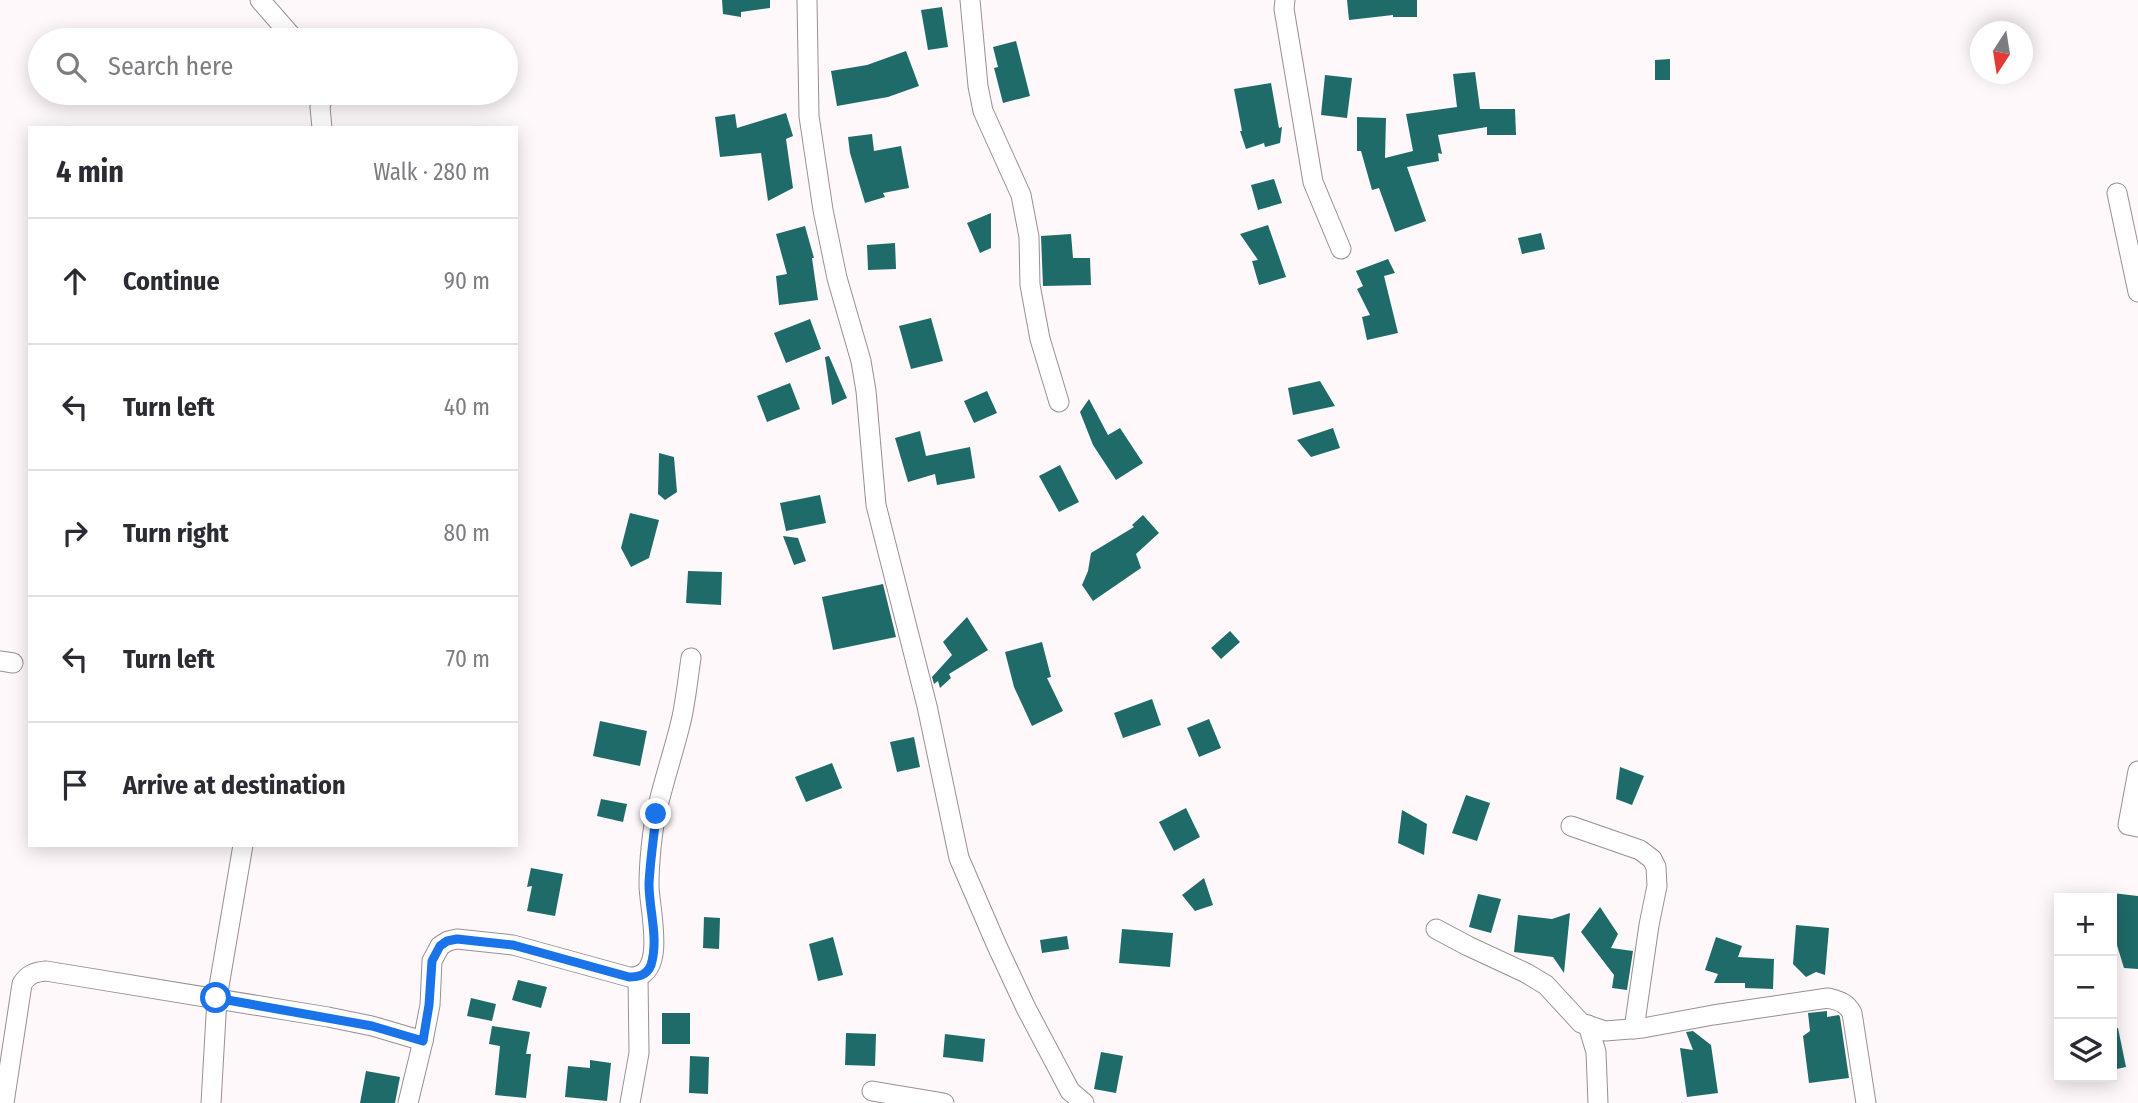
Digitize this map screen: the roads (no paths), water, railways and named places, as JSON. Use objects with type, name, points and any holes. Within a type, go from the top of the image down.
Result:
[{"type":"street","points":[[260,0],[284,28]]},
{"type":"street","points":[[807,0],[809,116],[823,210],[837,278],[861,361],[876,505],[927,706],[959,858],[1020,996],[1071,1100]]},
{"type":"street","points":[[970,0],[983,111],[1021,195],[1029,237],[1030,285],[1040,339],[1059,402]]},
{"type":"street","points":[[1285,0],[1284,9],[1313,182],[1341,249]]},
{"type":"street","points":[[321,105],[322,126]]},
{"type":"street","points":[[2117,193],[2138,292]]},
{"type":"street","points":[[408,1103],[423,1041],[432,961],[440,946],[447,941],[457,939],[513,945],[629,977],[646,973],[655,944],[649,884],[656,814],[683,715],[691,658]]},
{"type":"street","points":[[2138,771],[2128,825],[2138,827]]},
{"type":"street","points":[[1571,826],[1640,849],[1653,859],[1656,867],[1657,886],[1634,1029]]},
{"type":"street","points":[[211,1103],[216,998],[243,847]]},
{"type":"street","points":[[1436,929],[1546,985],[1581,1023],[1596,1028],[1634,1029],[1828,998],[1847,1004],[1852,1013],[1866,1103]]},
{"type":"street","points":[[3,1099],[22,984],[31,973],[46,971],[216,998],[372,1026],[423,1041]]},
{"type":"street","points":[[630,1103],[639,1053],[638,977]]},
{"type":"street","points":[[1596,1028],[1598,1103]]},
{"type":"street","points":[[872,1091],[944,1103]]}]
